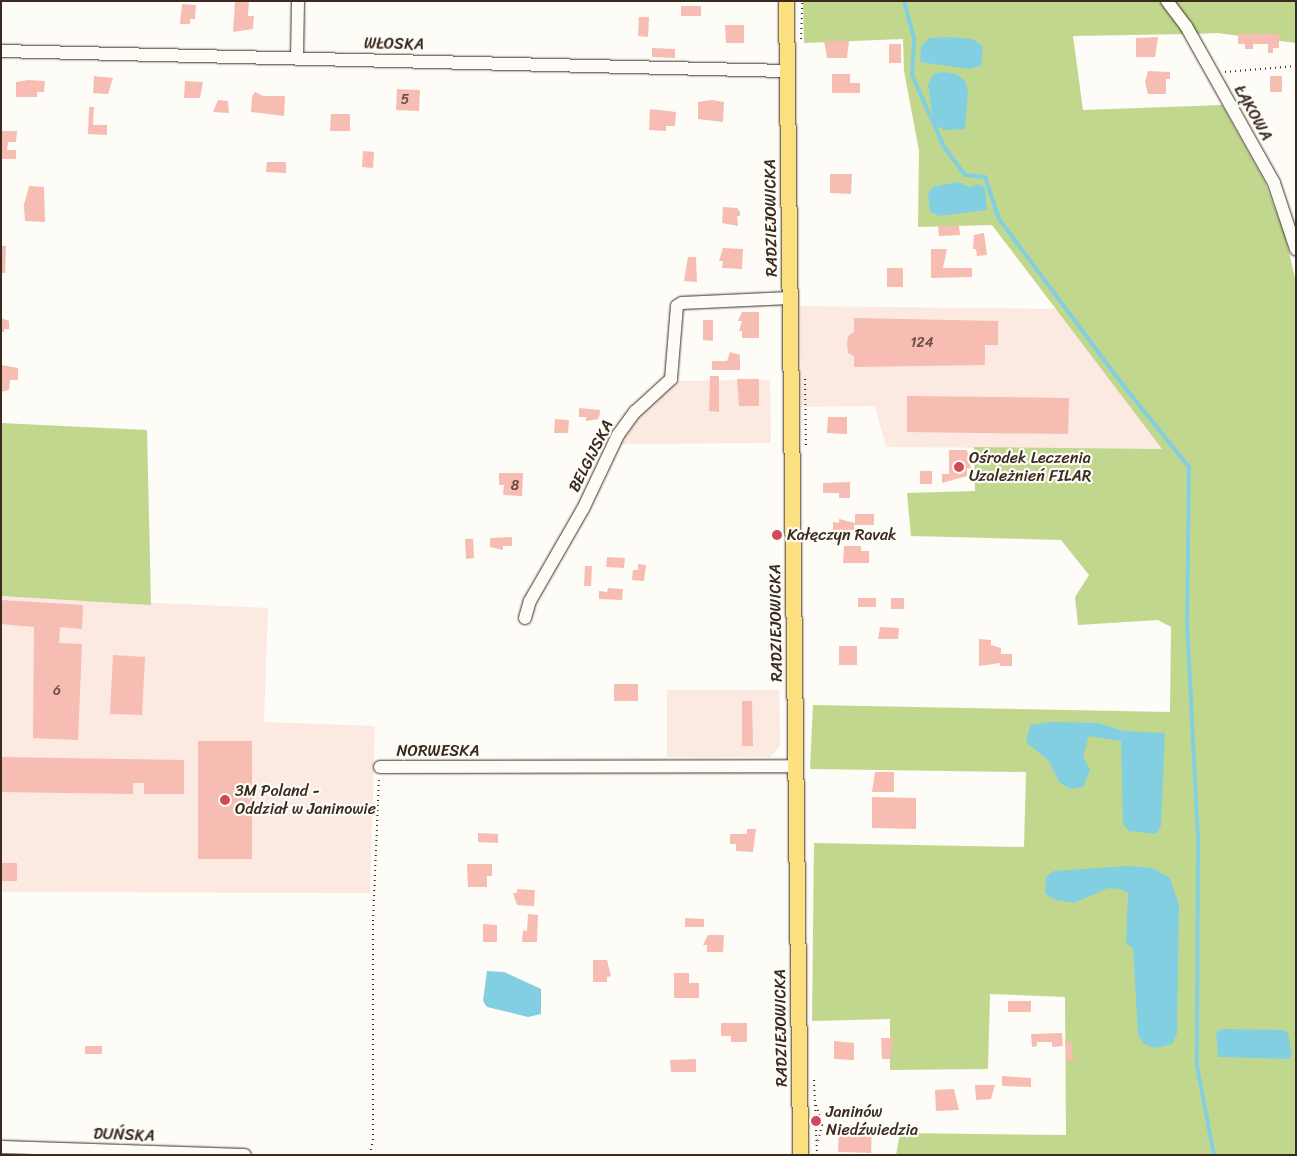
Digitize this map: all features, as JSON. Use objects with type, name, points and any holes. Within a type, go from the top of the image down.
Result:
[{"type":"main road","name":"RADZIEJOWICKA","points":[[786,1],[800,1155]]},
{"type":"street","points":[[297,58],[298,1]]},
{"type":"street","name":"ŁĄKOWA","points":[[1167,1],[1186,26],[1274,183],[1296,249]]},
{"type":"street","name":"WŁOSKA","points":[[1,51],[787,71]]},
{"type":"street","name":"BELGIJSKA","points":[[525,618],[530,601],[583,509],[618,435],[635,412],[671,379],[677,306],[682,303],[789,298]]},
{"type":"street","name":"NORWESKA","points":[[380,767],[795,766]]},
{"type":"street","name":"DUŃSKA","points":[[1,1147],[245,1155]]},
{"type":"path","points":[[1213,74],[1243,68],[1296,66]]},
{"type":"path","name":"NORWESKA","points":[[370,1155],[374,1140],[373,921],[380,767]]},
{"type":"path","points":[[817,1155],[816,1104],[822,1125],[818,1141]]},
{"type":"shaded area","points":[[800,306],[1057,309],[1162,449],[886,447],[875,406],[801,407]]},
{"type":"shaded area","points":[[770,380],[771,443],[620,444],[638,416],[676,381]]},
{"type":"shaded area","points":[[1,596],[268,608],[264,722],[375,726],[370,893],[1,892]]},
{"type":"shaded area","points":[[667,690],[779,690],[780,746],[770,757],[667,757]]},
{"type":"green space","points":[[803,1],[1161,1],[1186,34],[1073,36],[1083,110],[1222,105],[1265,182],[1285,236],[1296,282],[1296,1155],[896,1155],[900,1133],[1066,1135],[1065,997],[990,994],[988,1069],[890,1070],[890,1019],[812,1021],[814,843],[1024,847],[1026,772],[810,769],[813,705],[1170,712],[1171,627],[1158,620],[1078,625],[1075,597],[1089,575],[1061,540],[911,536],[907,493],[975,491],[974,447],[1162,449],[992,225],[918,227],[919,151],[904,71],[903,39],[804,43]]},
{"type":"green space","points":[[1172,1],[1296,1],[1296,43],[1217,33],[1195,34]]},
{"type":"green space","points":[[1,423],[147,430],[151,605],[1,596]]},
{"type":"water","points":[[930,38],[973,39],[983,47],[981,66],[969,69],[920,62],[921,46]]},
{"type":"water","points":[[944,72],[956,74],[965,81],[968,91],[965,129],[945,130],[934,125],[928,85],[933,74]]},
{"type":"water","points":[[958,182],[970,187],[978,184],[985,188],[987,210],[939,216],[930,212],[928,194],[933,187]]},
{"type":"water","points":[[1049,722],[1098,723],[1124,731],[1165,733],[1161,826],[1156,834],[1129,831],[1123,824],[1121,741],[1089,736],[1083,756],[1090,770],[1083,787],[1071,789],[1060,783],[1048,760],[1026,742],[1030,725]]},
{"type":"water","points":[[1127,866],[1152,868],[1170,878],[1179,905],[1177,1034],[1172,1044],[1156,1048],[1145,1045],[1138,1035],[1133,948],[1126,943],[1128,893],[1120,889],[1108,888],[1074,903],[1056,900],[1045,894],[1046,877],[1054,871]]},
{"type":"water","points":[[487,971],[504,972],[541,989],[541,1014],[528,1017],[487,1007],[483,1001]]},
{"type":"water","points":[[1223,1029],[1283,1030],[1288,1033],[1292,1055],[1289,1059],[1218,1057],[1216,1032]]},
{"type":"building","points":[[235,1],[249,1],[248,16],[254,16],[253,29],[233,32]]},
{"type":"building","points":[[182,4],[196,5],[195,19],[190,19],[190,24],[180,24]]},
{"type":"building","points":[[681,6],[701,6],[701,16],[681,16]]},
{"type":"building","points":[[639,17],[649,17],[648,37],[638,36]]},
{"type":"building","points":[[725,25],[744,25],[744,43],[726,43]]},
{"type":"building","points":[[1238,34],[1279,34],[1279,48],[1273,48],[1273,53],[1268,53],[1268,44],[1253,44],[1253,49],[1245,49],[1245,44],[1238,44]]},
{"type":"building","points":[[1158,37],[1155,57],[1136,57],[1136,38]]},
{"type":"building","points":[[824,41],[849,41],[847,58],[827,58]]},
{"type":"building","points":[[889,44],[901,44],[901,63],[889,63]]},
{"type":"building","points":[[652,48],[675,49],[675,58],[652,57]]},
{"type":"building","points":[[1148,71],[1170,72],[1170,79],[1166,79],[1166,94],[1148,94],[1145,82]]},
{"type":"building","points":[[832,74],[850,74],[850,83],[860,83],[860,93],[832,93]]},
{"type":"building","points":[[94,76],[113,78],[108,94],[93,93]]},
{"type":"building","points":[[1270,76],[1282,76],[1282,92],[1270,92]]},
{"type":"building","points":[[28,80],[45,81],[44,92],[37,92],[37,97],[16,97],[16,82]]},
{"type":"building","points":[[185,81],[203,82],[200,98],[184,98]]},
{"type":"building","points":[[397,89],[420,90],[419,111],[396,110]]},
{"type":"building","points":[[255,92],[263,96],[285,96],[284,116],[251,112],[252,96]]},
{"type":"building","points":[[218,100],[228,101],[229,113],[213,112]]},
{"type":"building","points":[[712,100],[724,102],[723,122],[698,119],[698,102]]},
{"type":"building","points":[[89,107],[94,107],[93,125],[107,125],[107,135],[88,134]]},
{"type":"building","points":[[650,109],[676,112],[675,126],[666,126],[666,131],[649,130]]},
{"type":"building","points":[[331,114],[350,114],[350,131],[330,131]]},
{"type":"building","points":[[1,131],[17,131],[16,142],[8,142],[7,150],[16,150],[16,159],[1,159]]},
{"type":"building","points":[[363,151],[374,152],[373,168],[362,167]]},
{"type":"building","points":[[267,162],[286,162],[286,173],[266,172]]},
{"type":"building","points":[[830,174],[852,174],[851,194],[830,193]]},
{"type":"building","points":[[29,186],[44,187],[45,222],[25,221],[24,205]]},
{"type":"building","points":[[723,207],[737,208],[740,212],[740,216],[737,216],[738,226],[722,223]]},
{"type":"building","points":[[938,226],[959,226],[960,235],[939,236]]},
{"type":"building","points":[[984,233],[987,255],[977,256],[976,249],[973,249],[974,235]]},
{"type":"building","points":[[1,246],[6,246],[5,273],[1,273]]},
{"type":"building","points":[[723,248],[743,249],[742,269],[722,268],[723,261],[719,261]]},
{"type":"building","points":[[931,249],[947,249],[943,268],[972,268],[972,277],[931,278]]},
{"type":"building","points":[[688,257],[696,257],[697,282],[684,281]]},
{"type":"building","points":[[887,268],[903,268],[903,287],[887,287]]},
{"type":"building","points":[[742,312],[759,312],[759,338],[742,338],[742,331],[739,331],[742,321],[738,321]]},
{"type":"building","points":[[1,318],[9,321],[9,329],[4,329],[4,332],[1,332]]},
{"type":"building","points":[[854,318],[998,321],[998,345],[985,345],[985,365],[854,367],[854,356],[848,353],[847,345],[848,336],[854,332]]},
{"type":"building","points":[[703,320],[713,320],[713,341],[703,340]]},
{"type":"building","points":[[730,352],[740,355],[740,370],[712,370],[712,361],[727,361]]},
{"type":"building","points":[[1,365],[18,368],[18,380],[10,380],[9,390],[1,392]]},
{"type":"building","points":[[710,376],[719,376],[719,412],[709,411]]},
{"type":"building","points":[[737,379],[759,379],[759,406],[739,406]]},
{"type":"building","points":[[907,396],[1069,398],[1068,434],[907,432]]},
{"type":"building","points":[[579,408],[600,410],[599,419],[586,421],[586,417],[579,417]]},
{"type":"building","points":[[828,417],[847,417],[847,434],[827,433]]},
{"type":"building","points":[[555,419],[569,420],[568,433],[554,433]]},
{"type":"building","name":"Ośrodek Leczenia Uzależnień FILAR","points":[[949,450],[967,450],[971,469],[967,468],[967,476],[942,483],[942,474],[949,474]]},
{"type":"building","points":[[920,471],[932,471],[932,484],[920,484]]},
{"type":"building","points":[[499,473],[523,473],[522,496],[503,495],[504,485],[499,485]]},
{"type":"building","points":[[850,482],[850,498],[839,498],[839,493],[823,493],[823,483]]},
{"type":"building","points":[[855,514],[874,514],[874,525],[854,525],[854,530],[833,530],[833,522],[839,523],[839,519],[855,523]]},
{"type":"building","points":[[512,537],[512,546],[503,546],[503,550],[490,547],[490,538]]},
{"type":"building","points":[[465,539],[473,539],[474,558],[466,559]]},
{"type":"building","points":[[844,546],[861,546],[861,551],[869,551],[869,563],[843,563]]},
{"type":"building","points":[[607,557],[625,558],[624,568],[606,567]]},
{"type":"building","points":[[638,564],[646,565],[644,581],[632,580],[633,570],[638,570]]},
{"type":"building","points":[[585,566],[592,566],[591,586],[584,586]]},
{"type":"building","points":[[608,588],[623,589],[622,600],[599,599],[599,591],[607,592]]},
{"type":"building","points":[[858,598],[876,598],[876,607],[858,607]]},
{"type":"building","points":[[891,598],[904,598],[904,609],[891,609]]},
{"type":"building","points":[[1,600],[83,605],[82,629],[60,627],[59,643],[82,644],[78,740],[33,738],[34,627],[1,624]]},
{"type":"building","points":[[880,627],[899,628],[898,639],[878,639]]},
{"type":"building","points":[[979,639],[991,640],[991,645],[1001,648],[1001,654],[1012,654],[1012,666],[1000,666],[1000,663],[979,666]]},
{"type":"building","points":[[839,646],[857,646],[857,665],[839,665]]},
{"type":"building","points":[[113,655],[145,657],[142,715],[110,714]]},
{"type":"building","points":[[614,684],[638,684],[638,701],[614,701]]},
{"type":"building","points":[[742,701],[752,701],[753,746],[742,746]]},
{"type":"building","name":"3M Poland - Oddział w Janinowie","points":[[198,741],[252,741],[252,859],[198,859]]},
{"type":"building","points":[[1,757],[184,760],[184,794],[144,794],[144,783],[133,783],[133,794],[1,792]]},
{"type":"building","points":[[875,772],[894,772],[894,792],[872,792]]},
{"type":"building","points":[[872,797],[916,798],[916,829],[872,828]]},
{"type":"building","points":[[747,829],[756,829],[753,852],[736,851],[736,844],[730,844],[730,834],[747,834]]},
{"type":"building","points":[[478,833],[498,834],[498,843],[478,842]]},
{"type":"building","points":[[1,863],[17,863],[17,881],[1,881]]},
{"type":"building","points":[[467,864],[492,864],[492,876],[487,876],[487,887],[468,887]]},
{"type":"building","points":[[517,889],[535,890],[534,906],[517,905],[513,893],[517,893]]},
{"type":"building","points":[[528,914],[538,915],[537,942],[522,942],[523,930],[527,931]]},
{"type":"building","points":[[685,918],[704,919],[704,927],[685,927]]},
{"type":"building","points":[[483,924],[497,925],[497,942],[483,942]]},
{"type":"building","points":[[708,935],[724,935],[723,952],[707,952],[707,945],[703,945]]},
{"type":"building","points":[[593,960],[607,960],[611,976],[607,977],[607,982],[593,982]]},
{"type":"building","points":[[674,973],[689,973],[689,983],[699,983],[699,998],[674,998]]},
{"type":"building","points":[[1008,1001],[1031,1001],[1031,1012],[1008,1012]]},
{"type":"building","points":[[721,1023],[747,1023],[747,1042],[731,1042],[731,1036],[721,1036]]},
{"type":"building","points":[[1062,1033],[1063,1046],[1052,1047],[1052,1042],[1037,1042],[1037,1046],[1032,1047],[1031,1034]]},
{"type":"building","points":[[881,1038],[893,1038],[890,1059],[882,1059]]},
{"type":"building","points":[[834,1041],[854,1043],[854,1060],[834,1059]]},
{"type":"building","points":[[1071,1041],[1074,1060],[1067,1061],[1065,1042]]},
{"type":"building","points":[[85,1046],[102,1046],[102,1054],[85,1054]]},
{"type":"building","points":[[696,1059],[696,1072],[671,1072],[670,1060]]},
{"type":"building","points":[[1002,1076],[1031,1078],[1031,1087],[1002,1086]]},
{"type":"building","points":[[975,1085],[995,1085],[991,1099],[976,1100]]},
{"type":"building","points":[[954,1089],[959,1110],[936,1111],[935,1090]]},
{"type":"building","points":[[839,1125],[872,1126],[871,1153],[838,1152]]},
{"type":"waterway","points":[[904,1],[914,39],[912,75],[944,147],[965,175],[985,177],[999,219],[1119,380],[1189,467],[1187,622],[1198,837],[1197,1066],[1214,1155]]},
{"type":"place","name":"Ośrodek Leczenia Uzależnień FILAR","points":[[959,467]]},
{"type":"place","name":"Kałęczyn Ravak","points":[[777,535]]},
{"type":"place","name":"3M Poland - Oddział w Janinowie","points":[[225,800]]},
{"type":"place","name":"Janinów Niedźwiedzia","points":[[816,1121]]}]
